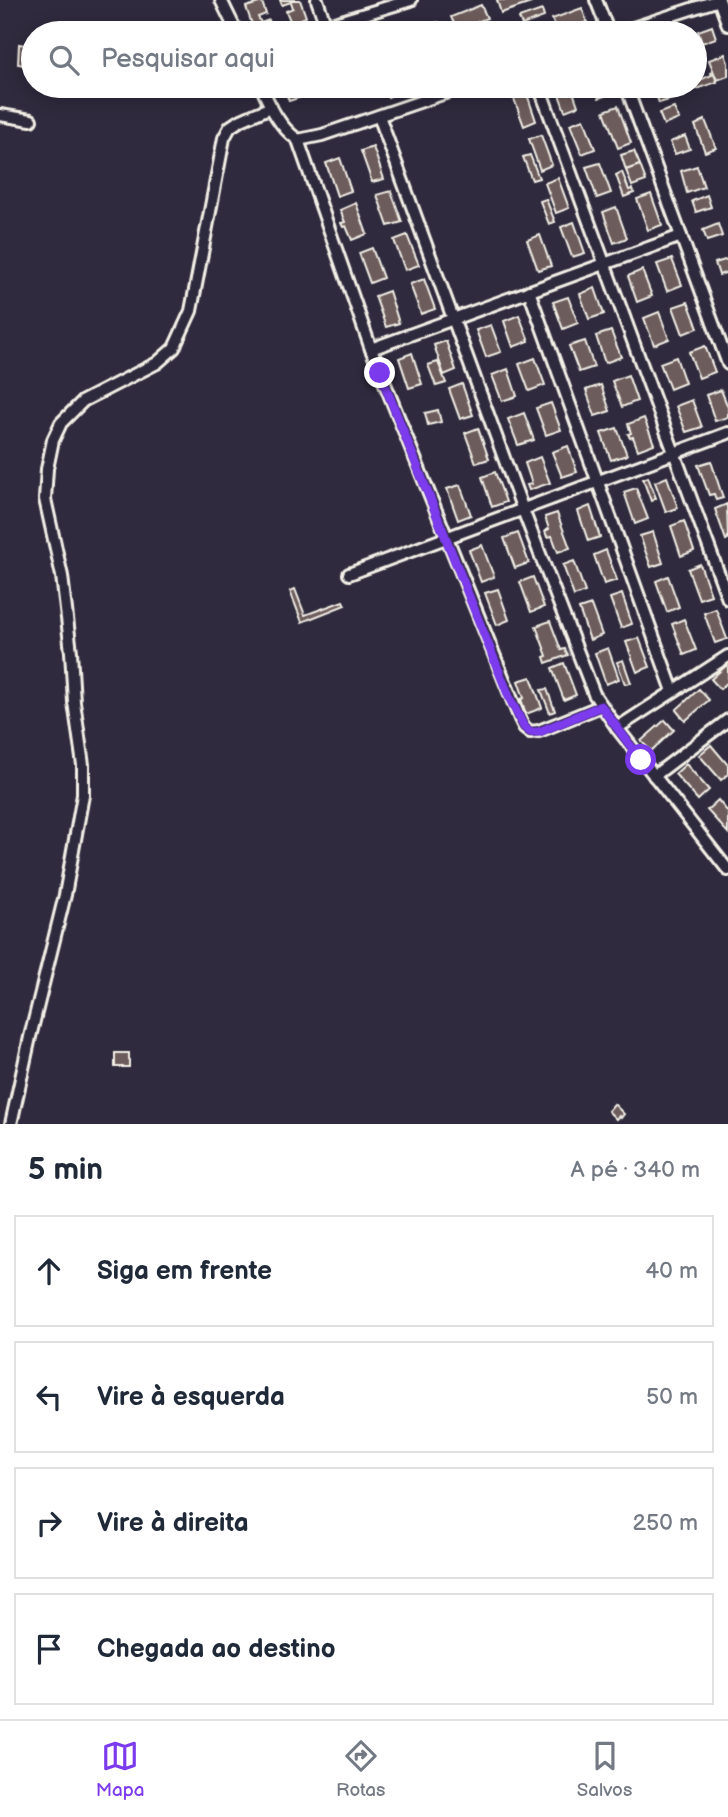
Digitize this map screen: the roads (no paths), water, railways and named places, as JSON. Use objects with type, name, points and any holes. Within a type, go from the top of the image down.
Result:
[{"type":"street","points":[[221,0],[231,21]]},
{"type":"street","points":[[317,0],[324,21]]},
{"type":"street","points":[[342,21],[411,0]]},
{"type":"street","points":[[596,0],[604,21]]},
{"type":"street","points":[[654,21],[719,0],[728,25]]},
{"type":"street","points":[[267,98],[281,124],[289,134],[298,139],[322,135],[431,98]]},
{"type":"street","points":[[543,98],[728,599]]},
{"type":"street","points":[[630,98],[728,364]]},
{"type":"street","points":[[11,1124],[65,895],[83,795],[83,765],[62,576],[45,499],[53,440],[61,423],[83,401],[157,363],[174,348],[191,311],[224,138],[230,128],[239,121],[271,107]]},
{"type":"street","points":[[0,116],[31,120]]},
{"type":"street","points":[[379,116],[593,694],[653,776],[728,870]]},
{"type":"street","points":[[298,139],[371,349],[510,699],[524,727],[530,732],[539,732],[601,706]]},
{"type":"street","points":[[371,349],[681,236]]},
{"type":"street","points":[[529,291],[673,691]]},
{"type":"street","points":[[349,575],[728,433]]},
{"type":"street","points":[[617,728],[728,656]]},
{"type":"street","points":[[653,776],[728,720]]}]
